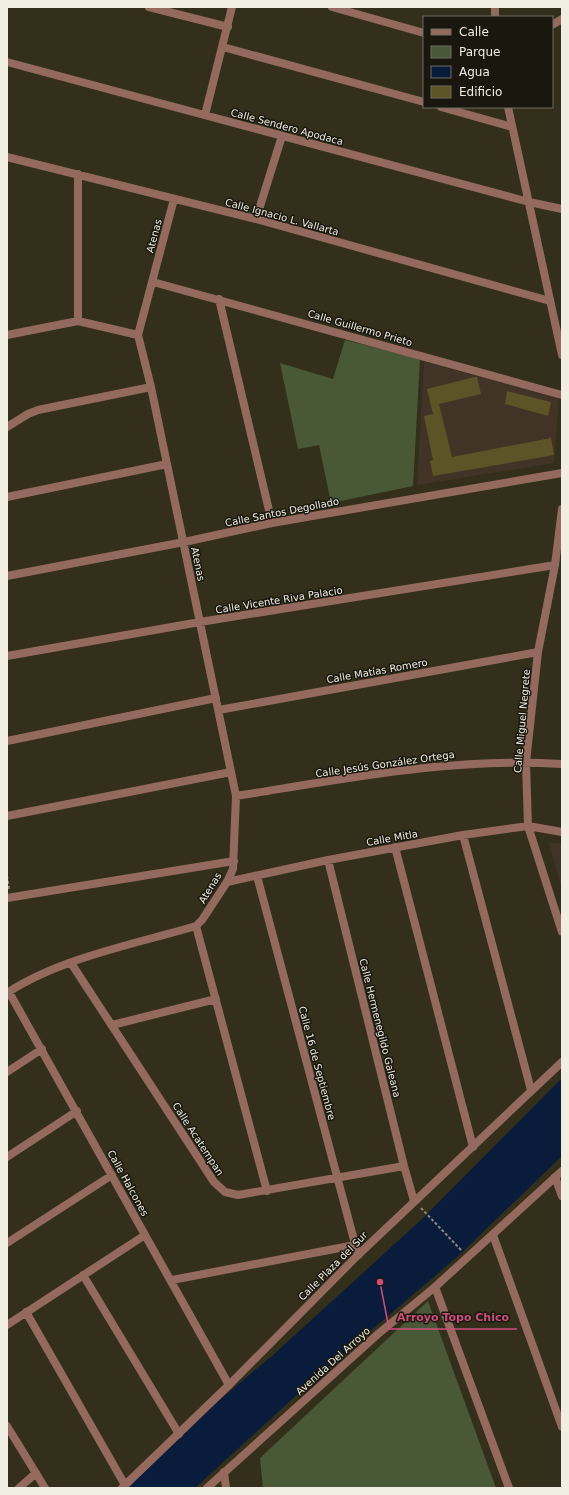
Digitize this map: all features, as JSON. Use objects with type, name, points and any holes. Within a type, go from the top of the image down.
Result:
[{"type":"street","points":[[149,7],[228,28]]},
{"type":"street","points":[[205,115],[228,28],[232,7]]},
{"type":"street","points":[[332,7],[423,33]]},
{"type":"street","points":[[553,24],[562,19]]},
{"type":"street","points":[[223,47],[423,102]]},
{"type":"street","name":"Calle Sendero Apodaca","points":[[7,62],[529,202],[562,209]]},
{"type":"street","points":[[445,108],[512,127]]},
{"type":"street","points":[[508,108],[562,354]]},
{"type":"street","points":[[256,219],[282,136]]},
{"type":"street","name":"Calle Ignacio L. Vallarta","points":[[7,157],[78,174],[174,200],[256,219],[550,301]]},
{"type":"street","points":[[78,174],[78,321]]},
{"type":"street","name":"Atenas","points":[[174,200],[138,335],[151,387],[184,542],[236,796],[234,861],[227,882],[202,920],[196,926]]},
{"type":"street","name":"Calle Guillermo Prieto","points":[[153,282],[562,395]]},
{"type":"street","points":[[219,299],[272,523]]},
{"type":"street","points":[[7,335],[78,321],[138,335]]},
{"type":"street","points":[[7,427],[28,414],[38,410],[151,387]]},
{"type":"street","points":[[7,497],[167,464]]},
{"type":"street","name":"Calle Santos Degollado","points":[[7,576],[184,542],[272,523],[562,473]]},
{"type":"street","name":"Calle Miguel Negrete","points":[[562,509],[555,566],[538,652],[526,762],[528,826],[562,932]]},
{"type":"street","name":"Calle Vicente Riva Palacio","points":[[7,656],[200,622],[555,566]]},
{"type":"street","name":"Calle Matías Romero","points":[[219,710],[538,652]]},
{"type":"street","points":[[7,741],[216,698]]},
{"type":"street","name":"Calle Jesús González Ortega","points":[[236,796],[424,767],[458,764],[526,762],[562,764]]},
{"type":"street","points":[[7,816],[231,772]]},
{"type":"street","name":"Calle Mitla","points":[[227,882],[328,860],[463,835],[528,826],[562,832]]},
{"type":"street","points":[[463,835],[531,1090]]},
{"type":"street","points":[[394,847],[473,1147]]},
{"type":"street","name":"Calle Hermenegildo Galeana","points":[[328,860],[414,1201]]},
{"type":"street","points":[[9,898],[234,861]]},
{"type":"street","name":"Calle 16 de Septiembre","points":[[257,876],[358,1255]]},
{"type":"street","points":[[8,992],[40,974],[71,963],[196,926],[267,1191]]},
{"type":"street","name":"Calle Acatempan","points":[[71,963],[214,1182],[225,1192],[238,1195],[267,1191],[404,1166]]},
{"type":"street","name":"Calle Halcones","points":[[8,992],[78,1111],[229,1385]]},
{"type":"street","points":[[112,1025],[216,999]]},
{"type":"street","points":[[7,1072],[42,1049]]},
{"type":"street","name":"Calle Plaza del Sur","points":[[123,1486],[229,1385],[358,1255],[562,1062]]},
{"type":"street","points":[[7,1156],[78,1111]]},
{"type":"street","name":"Avenida Del Arroyo","points":[[207,1488],[378,1334],[435,1287],[562,1171]]},
{"type":"street","points":[[7,1243],[112,1175]]},
{"type":"street","points":[[555,1177],[562,1196]]},
{"type":"street","points":[[7,1325],[145,1235]]},
{"type":"street","points":[[493,1235],[562,1427]]},
{"type":"street","points":[[172,1280],[355,1245]]},
{"type":"street","points":[[83,1275],[179,1434]]},
{"type":"street","points":[[435,1287],[509,1488]]},
{"type":"street","points":[[26,1312],[123,1486]]},
{"type":"street","points":[[7,1426],[45,1488]]},
{"type":"street","points":[[224,1472],[226,1488]]},
{"type":"street","points":[[19,1488],[36,1473]]},
{"type":"path","points":[[7,876],[9,898]]},
{"type":"path","points":[[421,1208],[459,1246]]},
{"type":"shaded area","points":[[424,362],[559,398],[554,463],[417,485]]},
{"type":"shaded area","points":[[549,842],[562,844],[562,890]]},
{"type":"green space","points":[[345,340],[420,359],[413,486],[331,503],[319,445],[298,449],[280,363],[333,379]]},
{"type":"green space","points":[[428,1301],[496,1488],[263,1488],[260,1458]]},
{"type":"water","points":[[562,1078],[562,1156],[457,1257],[311,1382],[195,1488],[122,1488],[179,1434],[273,1355],[422,1219]]},
{"type":"building","points":[[477,377],[481,394],[439,404],[452,457],[551,438],[554,455],[433,476],[430,461],[433,460],[424,416],[433,414],[427,389]]},
{"type":"building","points":[[507,391],[551,402],[548,416],[505,404]]},
{"type":"place","name":"Arroyo Topo Chico","points":[[380,1282]]}]
